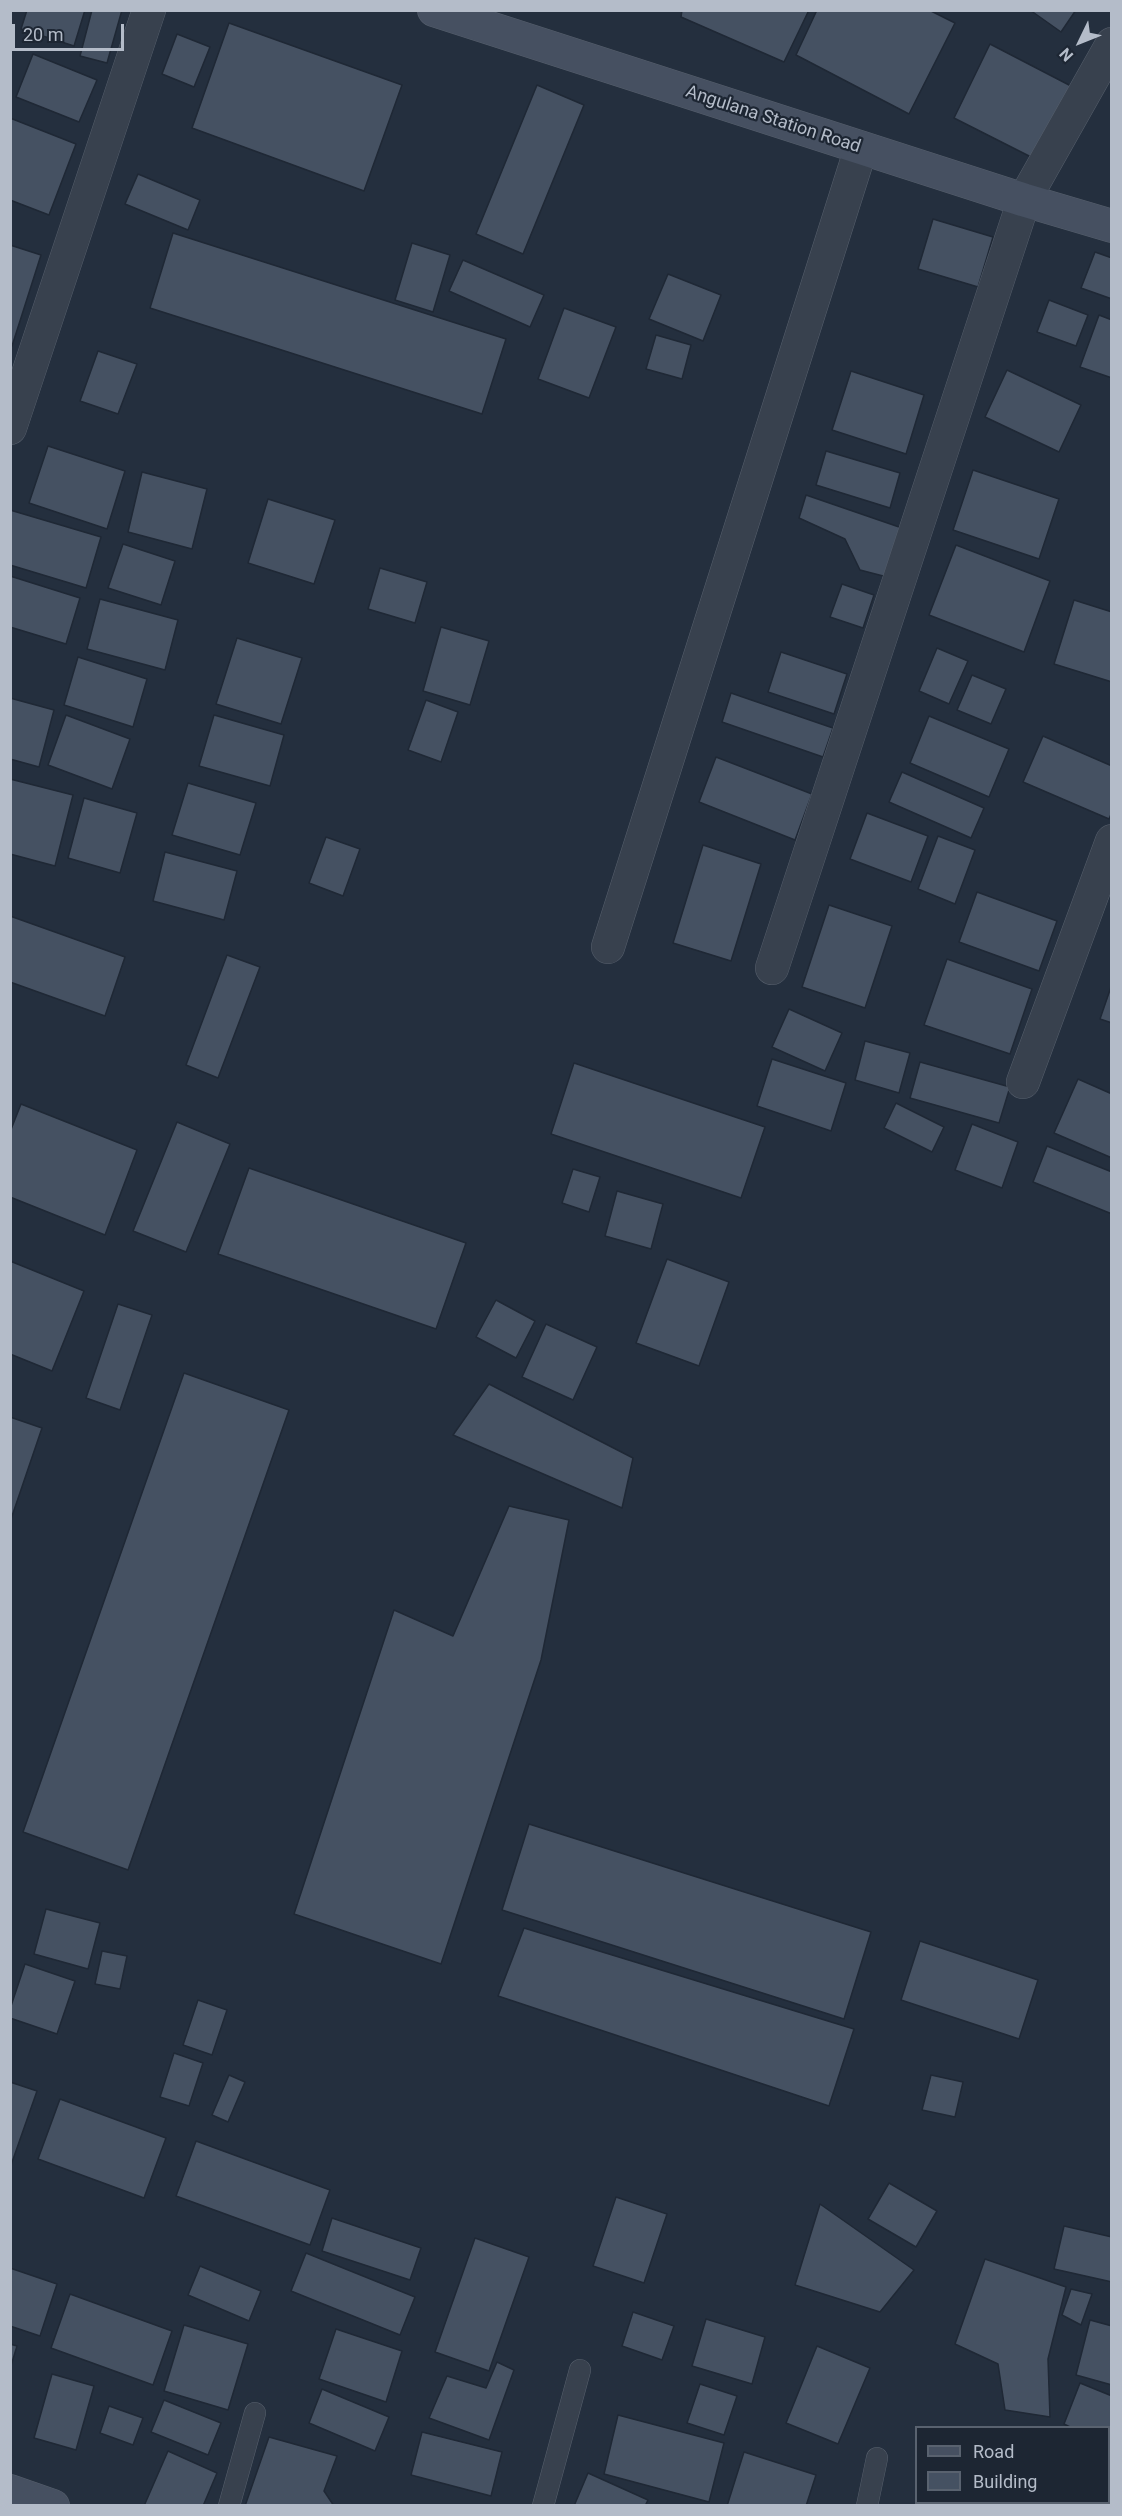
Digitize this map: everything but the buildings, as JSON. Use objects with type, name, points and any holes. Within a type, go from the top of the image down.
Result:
[{"type":"street","points":[[10,428],[149,10]]},
{"type":"street","name":"Angulana Station Road","points":[[434,10],[1023,200],[1112,226]]},
{"type":"street","points":[[772,968],[1023,200],[1112,44]]},
{"type":"street","points":[[608,947],[861,148]]},
{"type":"street","points":[[1023,1082],[1112,841]]},
{"type":"street","points":[[10,2491],[53,2505]]},
{"type":"lane","points":[[543,2505],[580,2370]]},
{"type":"lane","points":[[229,2505],[255,2413]]},
{"type":"lane","points":[[867,2505],[877,2458]]}]
